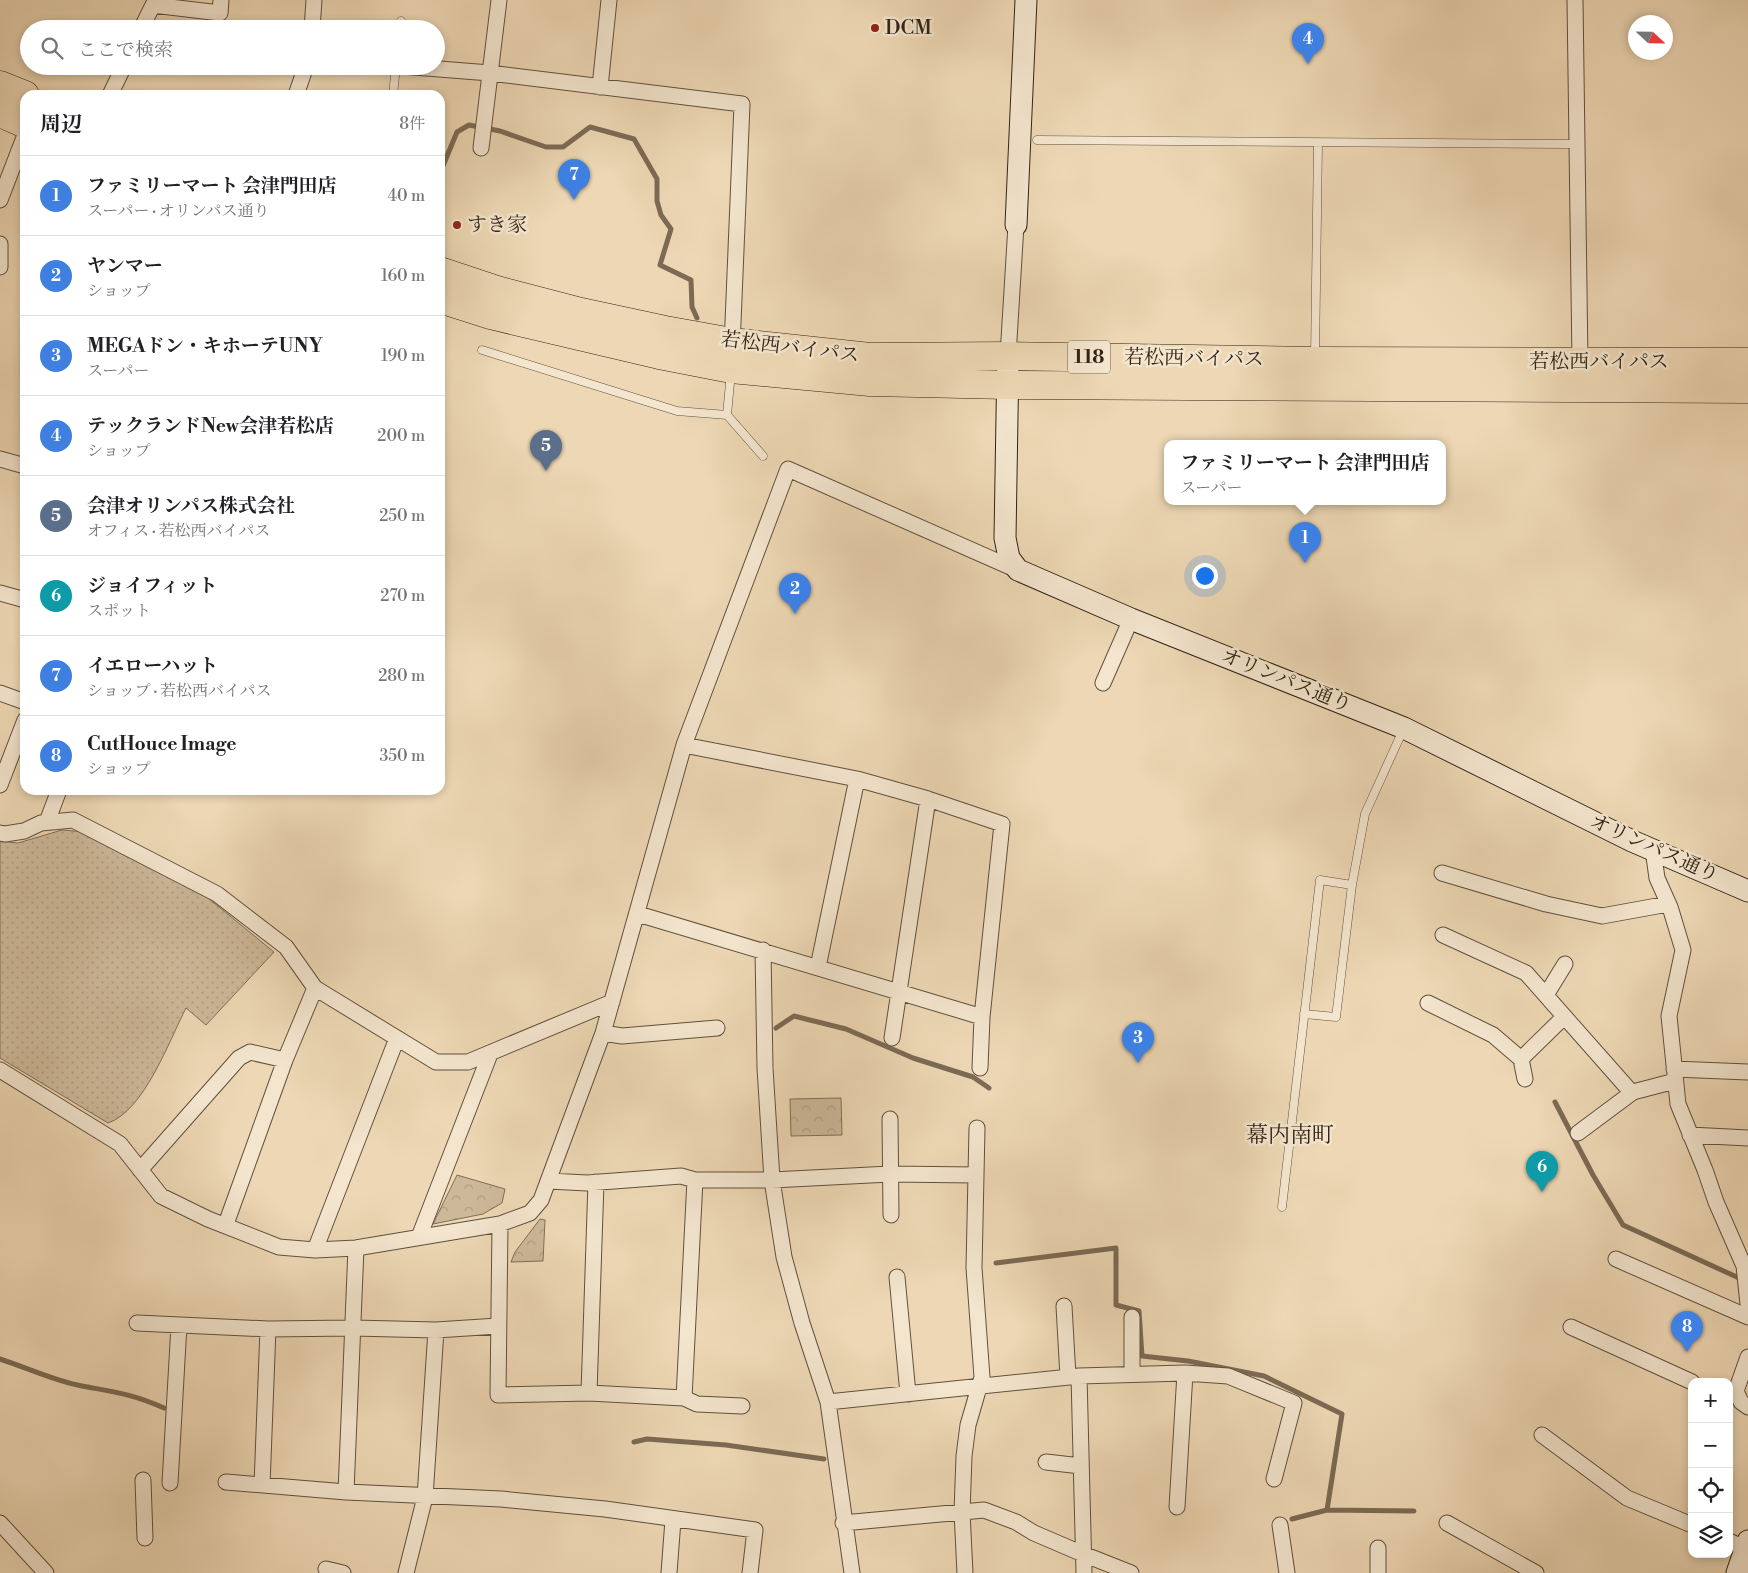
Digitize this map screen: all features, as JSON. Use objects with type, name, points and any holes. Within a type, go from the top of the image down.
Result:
[{"type":"highway","points":[[0,85],[20,93]]},
{"type":"highway","points":[[0,113],[20,122]]},
{"type":"highway","name":"若松西バイパス","points":[[445,273],[497,290],[581,312],[732,342],[870,357],[1008,356],[1315,362],[1748,362]]},
{"type":"highway","name":"若松西バイパス","points":[[445,300],[518,322],[659,355],[731,369],[870,382],[1008,385],[1748,389]]},
{"type":"street","points":[[146,20],[153,5],[220,13],[221,0]]},
{"type":"street","points":[[313,20],[314,0]]},
{"type":"street","points":[[483,135],[499,0]]},
{"type":"street","points":[[600,87],[608,0]]},
{"type":"street","points":[[1018,570],[1009,558],[1005,538],[1008,356],[1026,0]]},
{"type":"street","points":[[1576,0],[1580,362]]},
{"type":"street","points":[[445,69],[490,73],[742,104],[731,369]]},
{"type":"street","points":[[112,90],[120,75]]},
{"type":"street","points":[[298,90],[303,75]]},
{"type":"street","points":[[0,200],[20,148]]},
{"type":"street","points":[[0,244],[0,267]]},
{"type":"street","points":[[0,461],[20,465]]},
{"type":"street","points":[[0,1071],[120,1144],[161,1196],[208,1219],[226,1224],[279,1247],[315,1250],[356,1248],[500,1224],[530,1213],[541,1200],[549,1181],[603,1033],[684,745],[788,469],[1018,570]]},
{"type":"street","name":"オリンパス通り","points":[[1018,570],[1130,620],[1404,728],[1653,850],[1748,891]]},
{"type":"street","points":[[0,594],[20,599]]},
{"type":"street","points":[[1103,683],[1130,620]]},
{"type":"street","points":[[0,693],[20,700]]},
{"type":"street","points":[[0,785],[20,733]]},
{"type":"street","points":[[684,745],[857,778],[1002,824],[982,1017],[980,1068]]},
{"type":"street","points":[[818,967],[857,778]]},
{"type":"street","points":[[47,822],[57,795]]},
{"type":"street","points":[[892,1038],[928,799]]},
{"type":"street","points":[[0,833],[24,831],[47,822],[73,820],[218,894],[286,947],[315,988],[436,1062],[468,1062],[612,1002]]},
{"type":"street","points":[[1653,850],[1657,878],[1668,904],[1683,950],[1669,1016],[1678,1104],[1716,1202],[1744,1266],[1748,1304]]},
{"type":"street","points":[[1442,873],[1536,901],[1602,916],[1668,904]]},
{"type":"street","points":[[638,914],[982,1017]]},
{"type":"street","points":[[1443,935],[1526,973],[1632,1093]]},
{"type":"street","points":[[763,950],[765,1068],[772,1180],[784,1257],[802,1322],[828,1402],[843,1523],[852,1573]]},
{"type":"street","points":[[1546,995],[1564,964]]},
{"type":"street","points":[[226,1224],[285,1060],[315,988]]},
{"type":"street","points":[[1428,1003],[1493,1035],[1521,1059],[1525,1079]]},
{"type":"street","points":[[1521,1059],[1564,1016]]},
{"type":"street","points":[[603,1033],[622,1036],[717,1028]]},
{"type":"street","points":[[315,1250],[397,1038]]},
{"type":"street","points":[[140,1170],[239,1058],[250,1052],[285,1060]]},
{"type":"street","points":[[419,1237],[490,1054]]},
{"type":"street","points":[[1578,1133],[1632,1093],[1675,1075],[1748,1072]]},
{"type":"street","points":[[890,1119],[890,1215]]},
{"type":"street","points":[[965,1573],[962,1512],[964,1456],[968,1425],[982,1377],[974,1268],[977,1128]]},
{"type":"street","points":[[1690,1135],[1748,1138]]},
{"type":"street","points":[[549,1181],[596,1182],[681,1176],[695,1180],[772,1180],[890,1174],[976,1174]]},
{"type":"street","points":[[684,1398],[695,1180]]},
{"type":"street","points":[[589,1393],[596,1182]]},
{"type":"street","points":[[500,1224],[498,1395],[589,1393],[684,1398],[697,1404],[742,1406]]},
{"type":"street","points":[[346,1492],[356,1248]]},
{"type":"street","points":[[1616,1259],[1748,1317]]},
{"type":"street","points":[[897,1277],[908,1394]]},
{"type":"street","points":[[1064,1306],[1074,1377],[1081,1466],[1084,1573]]},
{"type":"street","points":[[1132,1317],[1132,1374]]},
{"type":"street","points":[[137,1323],[268,1329],[353,1328],[436,1330],[498,1326]]},
{"type":"street","points":[[170,1483],[179,1325]]},
{"type":"street","points":[[1571,1327],[1688,1380]]},
{"type":"street","points":[[262,1485],[268,1329]]},
{"type":"street","points":[[406,1573],[425,1496],[436,1330]]},
{"type":"street","points":[[1738,1400],[1736,1387],[1748,1357]]},
{"type":"street","points":[[828,1402],[1074,1377],[1185,1372],[1228,1376],[1294,1403],[1274,1479]]},
{"type":"street","points":[[1177,1507],[1185,1372]]},
{"type":"street","points":[[1542,1435],[1627,1498],[1688,1523]]},
{"type":"street","points":[[1046,1462],[1081,1466]]},
{"type":"street","points":[[144,1480],[145,1538]]},
{"type":"street","points":[[226,1482],[346,1492],[501,1499],[605,1509],[755,1530],[750,1573]]},
{"type":"street","points":[[843,1523],[984,1510],[1016,1522],[1034,1533],[1131,1573]]},
{"type":"street","points":[[668,1573],[673,1520]]},
{"type":"street","points":[[0,1523],[46,1573]]},
{"type":"street","points":[[1447,1523],[1536,1573]]},
{"type":"street","points":[[1280,1525],[1287,1573]]},
{"type":"street","points":[[1737,1573],[1741,1543]]},
{"type":"street","points":[[1378,1548],[1378,1573]]},
{"type":"street","points":[[326,1569],[343,1573]]},
{"type":"lane","points":[[394,90],[395,75]]},
{"type":"lane","points":[[1037,140],[1570,144]]},
{"type":"lane","points":[[1315,362],[1318,143]]},
{"type":"lane","points":[[482,350],[677,411],[727,415],[764,456]]},
{"type":"lane","points":[[727,415],[731,369]]},
{"type":"lane","points":[[1304,1014],[1336,1017],[1352,885],[1365,814],[1404,728]]},
{"type":"lane","points":[[1282,1207],[1320,880],[1352,885]]},
{"type":"green space","points":[[62,830],[86,832],[197,889],[274,952],[206,1025],[186,1008],[144,1090],[133,1105],[121,1116],[108,1123],[0,1058],[0,841],[18,843]]},
{"type":"green space","points":[[841,1098],[842,1135],[791,1136],[790,1099]]},
{"type":"green space","points":[[457,1175],[505,1189],[502,1203],[483,1214],[433,1224]]},
{"type":"green space","points":[[540,1219],[545,1220],[543,1261],[511,1262],[515,1252]]},
{"type":"waterway","points":[[445,161],[457,132],[469,125],[500,131],[546,147],[563,147],[590,127],[634,139],[657,179],[657,201],[661,215],[671,229],[660,265],[691,280],[692,307],[697,318]]},
{"type":"waterway","points":[[776,1028],[794,1016],[846,1029],[913,1058],[973,1077],[989,1088]]},
{"type":"waterway","points":[[1555,1102],[1593,1175],[1623,1225],[1739,1278],[1740,1282]]},
{"type":"waterway","points":[[996,1263],[1116,1248],[1116,1305],[1139,1311],[1142,1356],[1188,1361],[1264,1376],[1342,1414],[1327,1510]]},
{"type":"waterway","points":[[0,1359],[72,1384],[133,1396],[164,1408]]},
{"type":"waterway","points":[[634,1442],[647,1439],[726,1445],[824,1459]]},
{"type":"waterway","points":[[1292,1519],[1327,1510],[1414,1511]]},
{"type":"place","name":"DCM","points":[[875,28]]},
{"type":"place","name":"テックランドNew会津若松店","points":[[1308,64]]},
{"type":"place","name":"イエローハット","points":[[574,200]]},
{"type":"place","name":"すき家","points":[[457,225]]},
{"type":"place","name":"会津オリンパス株式会社","points":[[546,471]]},
{"type":"place","name":"ファミリーマート 会津門田店","points":[[1305,563]]},
{"type":"place","name":"ヤンマー","points":[[795,614]]},
{"type":"place","name":"MEGAドン・キホーテUNY","points":[[1138,1063]]},
{"type":"place","name":"ジョイフィット","points":[[1542,1192]]},
{"type":"place","name":"CutHouce Image","points":[[1687,1352]]},
{"type":"district","name":"幕内南町","points":[[1290,1135]]}]
